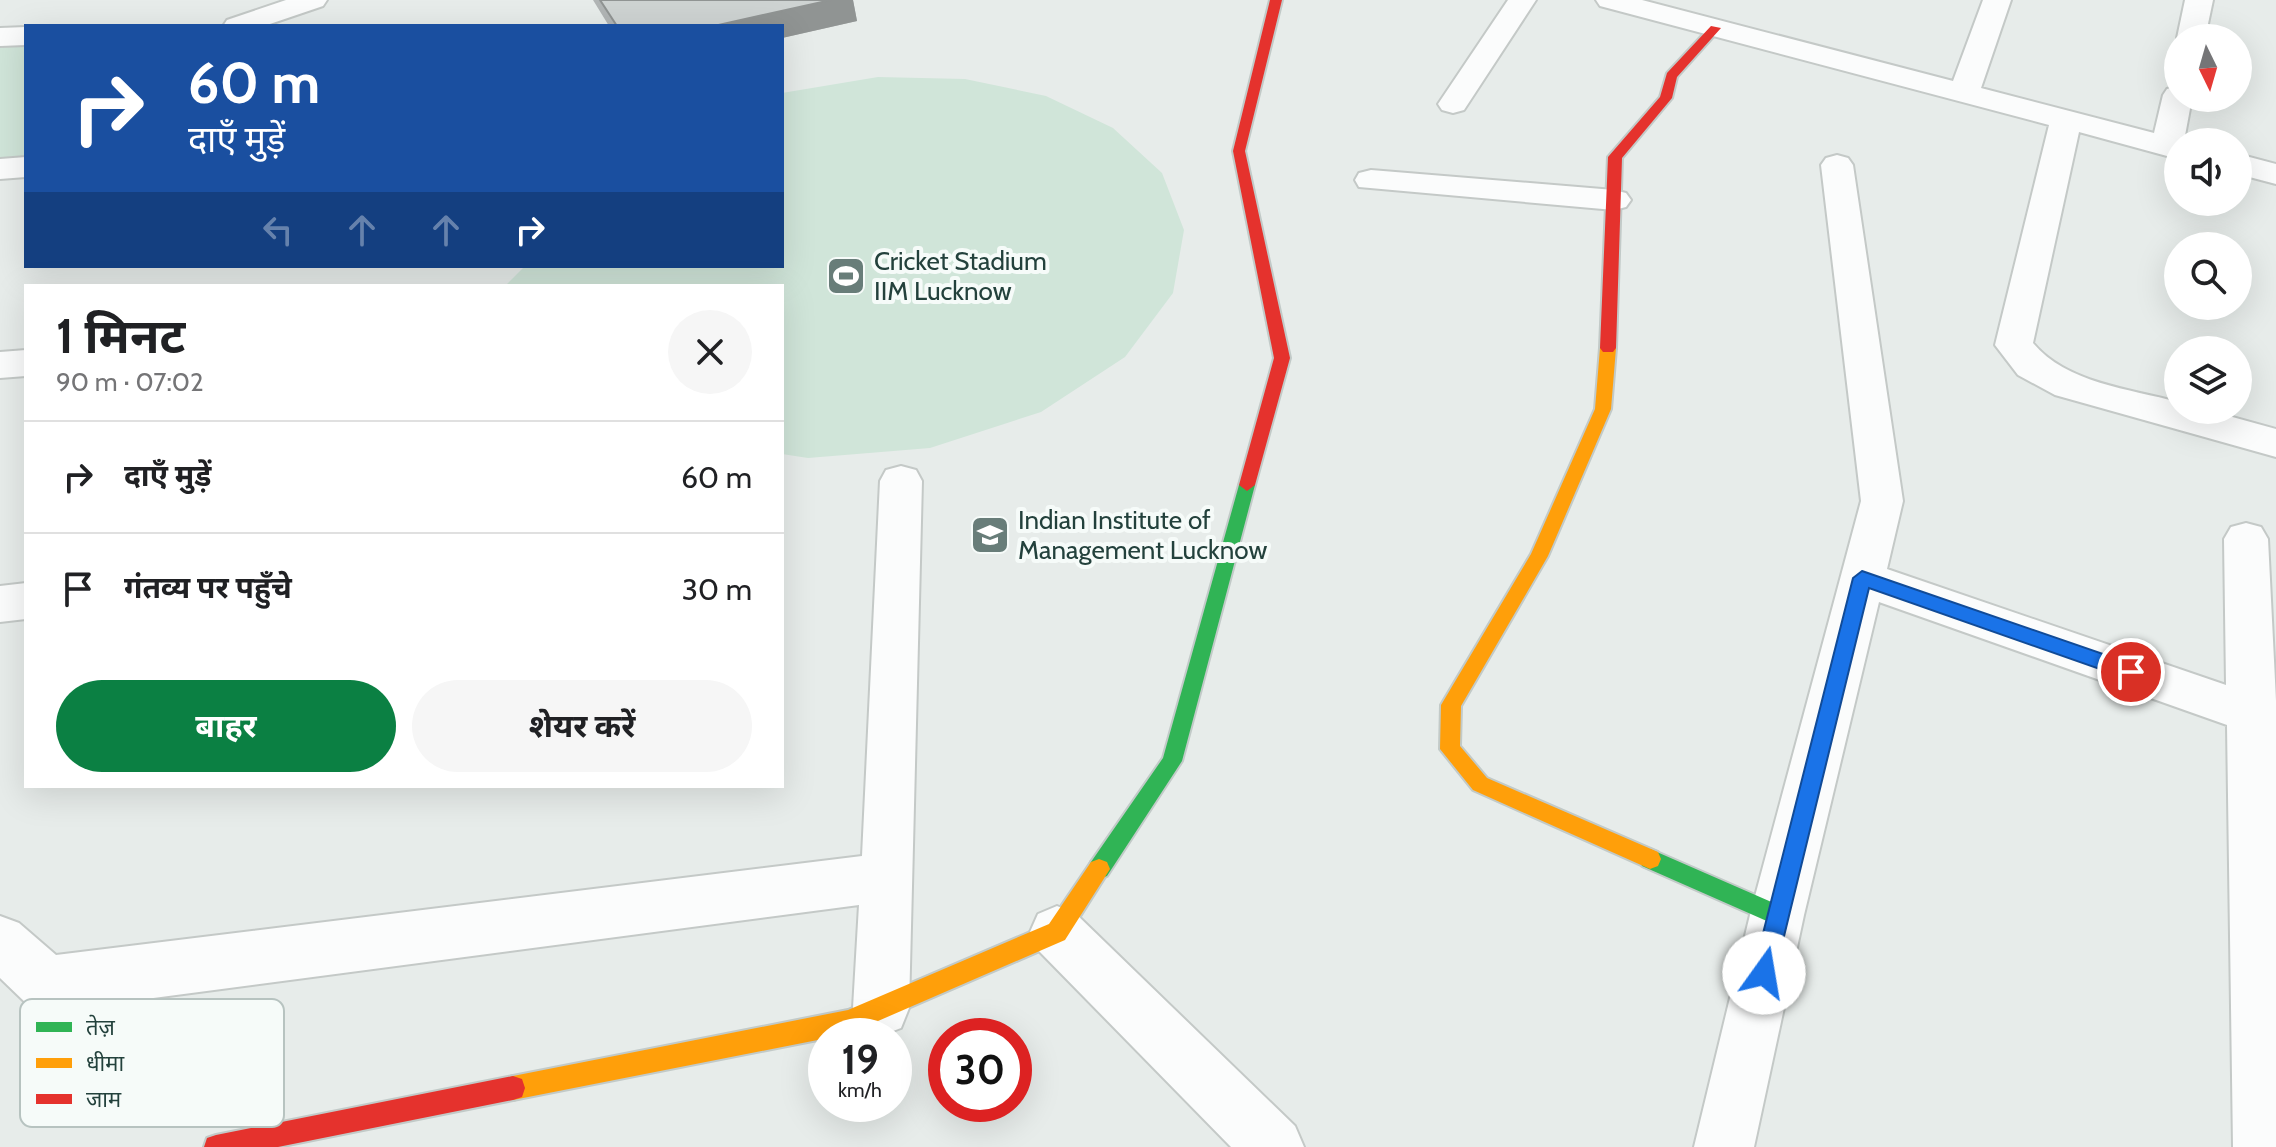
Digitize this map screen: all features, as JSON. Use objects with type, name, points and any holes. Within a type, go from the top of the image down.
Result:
[{"type":"street","points":[[243,24],[313,0]]},
{"type":"street","points":[[216,1147],[848,1022],[1057,932],[1172,761],[1282,358],[1239,151],[1276,0]]},
{"type":"street","points":[[1453,104],[1522,0]]},
{"type":"street","points":[[1610,0],[2164,145]]},
{"type":"street","points":[[1964,93],[1997,0]]},
{"type":"street","points":[[2194,24],[2199,0]]},
{"type":"street","points":[[1715,28],[1671,76],[1666,98],[1615,157],[1610,331],[1603,409],[1539,556],[1451,705],[1450,749],[1480,784],[1777,915]]},
{"type":"street","points":[[0,37],[24,36]]},
{"type":"street","points":[[2066,119],[2014,345],[2031,366],[2069,386],[2276,443]]},
{"type":"street","points":[[1724,1147],[1777,915],[1882,501],[1837,165]]},
{"type":"street","points":[[0,169],[24,167]]},
{"type":"street","points":[[2252,168],[2276,174]]},
{"type":"street","points":[[1371,180],[1614,200]]},
{"type":"street","points":[[0,365],[24,363]]},
{"type":"street","points":[[881,1008],[901,481]]},
{"type":"street","points":[[2246,539],[2263,718],[2263,1147]]},
{"type":"street","points":[[1862,578],[2263,718]]},
{"type":"street","points":[[0,604],[24,601]]},
{"type":"street","points":[[0,942],[47,984],[887,877]]},
{"type":"street","points":[[1057,932],[1274,1147]]},
{"type":"green space","points":[[24,43],[24,160],[0,161],[0,44]]},
{"type":"green space","name":"Cricket Stadium IIM Lucknow","points":[[878,77],[965,79],[1046,96],[1113,128],[1162,173],[1184,230],[1173,293],[1125,357],[1041,412],[930,448],[808,458],[784,454],[784,284],[507,284],[523,268],[784,268],[784,93]]},
{"type":"building","points":[[600,0],[831,0],[723,24],[616,24]]},
{"type":"traffic: fast","points":[[1099,869],[1172,761],[1247,485]]},
{"type":"traffic: fast","points":[[1650,859],[1777,915]]},
{"type":"traffic: slow","points":[[1608,348],[1603,409],[1539,556],[1451,705],[1450,749],[1480,784],[1650,859]]},
{"type":"traffic: slow","points":[[513,1088],[848,1022],[1057,932],[1099,869]]},
{"type":"traffic: jam","points":[[1247,485],[1282,358],[1239,151],[1276,0]]},
{"type":"traffic: jam","points":[[1608,348],[1615,157],[1666,98],[1671,76],[1715,28]]},
{"type":"traffic: jam","points":[[216,1147],[513,1088]]},
{"type":"place","name":"Cricket Stadium IIM Lucknow","points":[[846,276]]},
{"type":"place","name":"Indian Institute of Management Lucknow","points":[[990,535]]},
{"type":"route","points":[[1764,973],[1862,578],[2131,672]]}]
